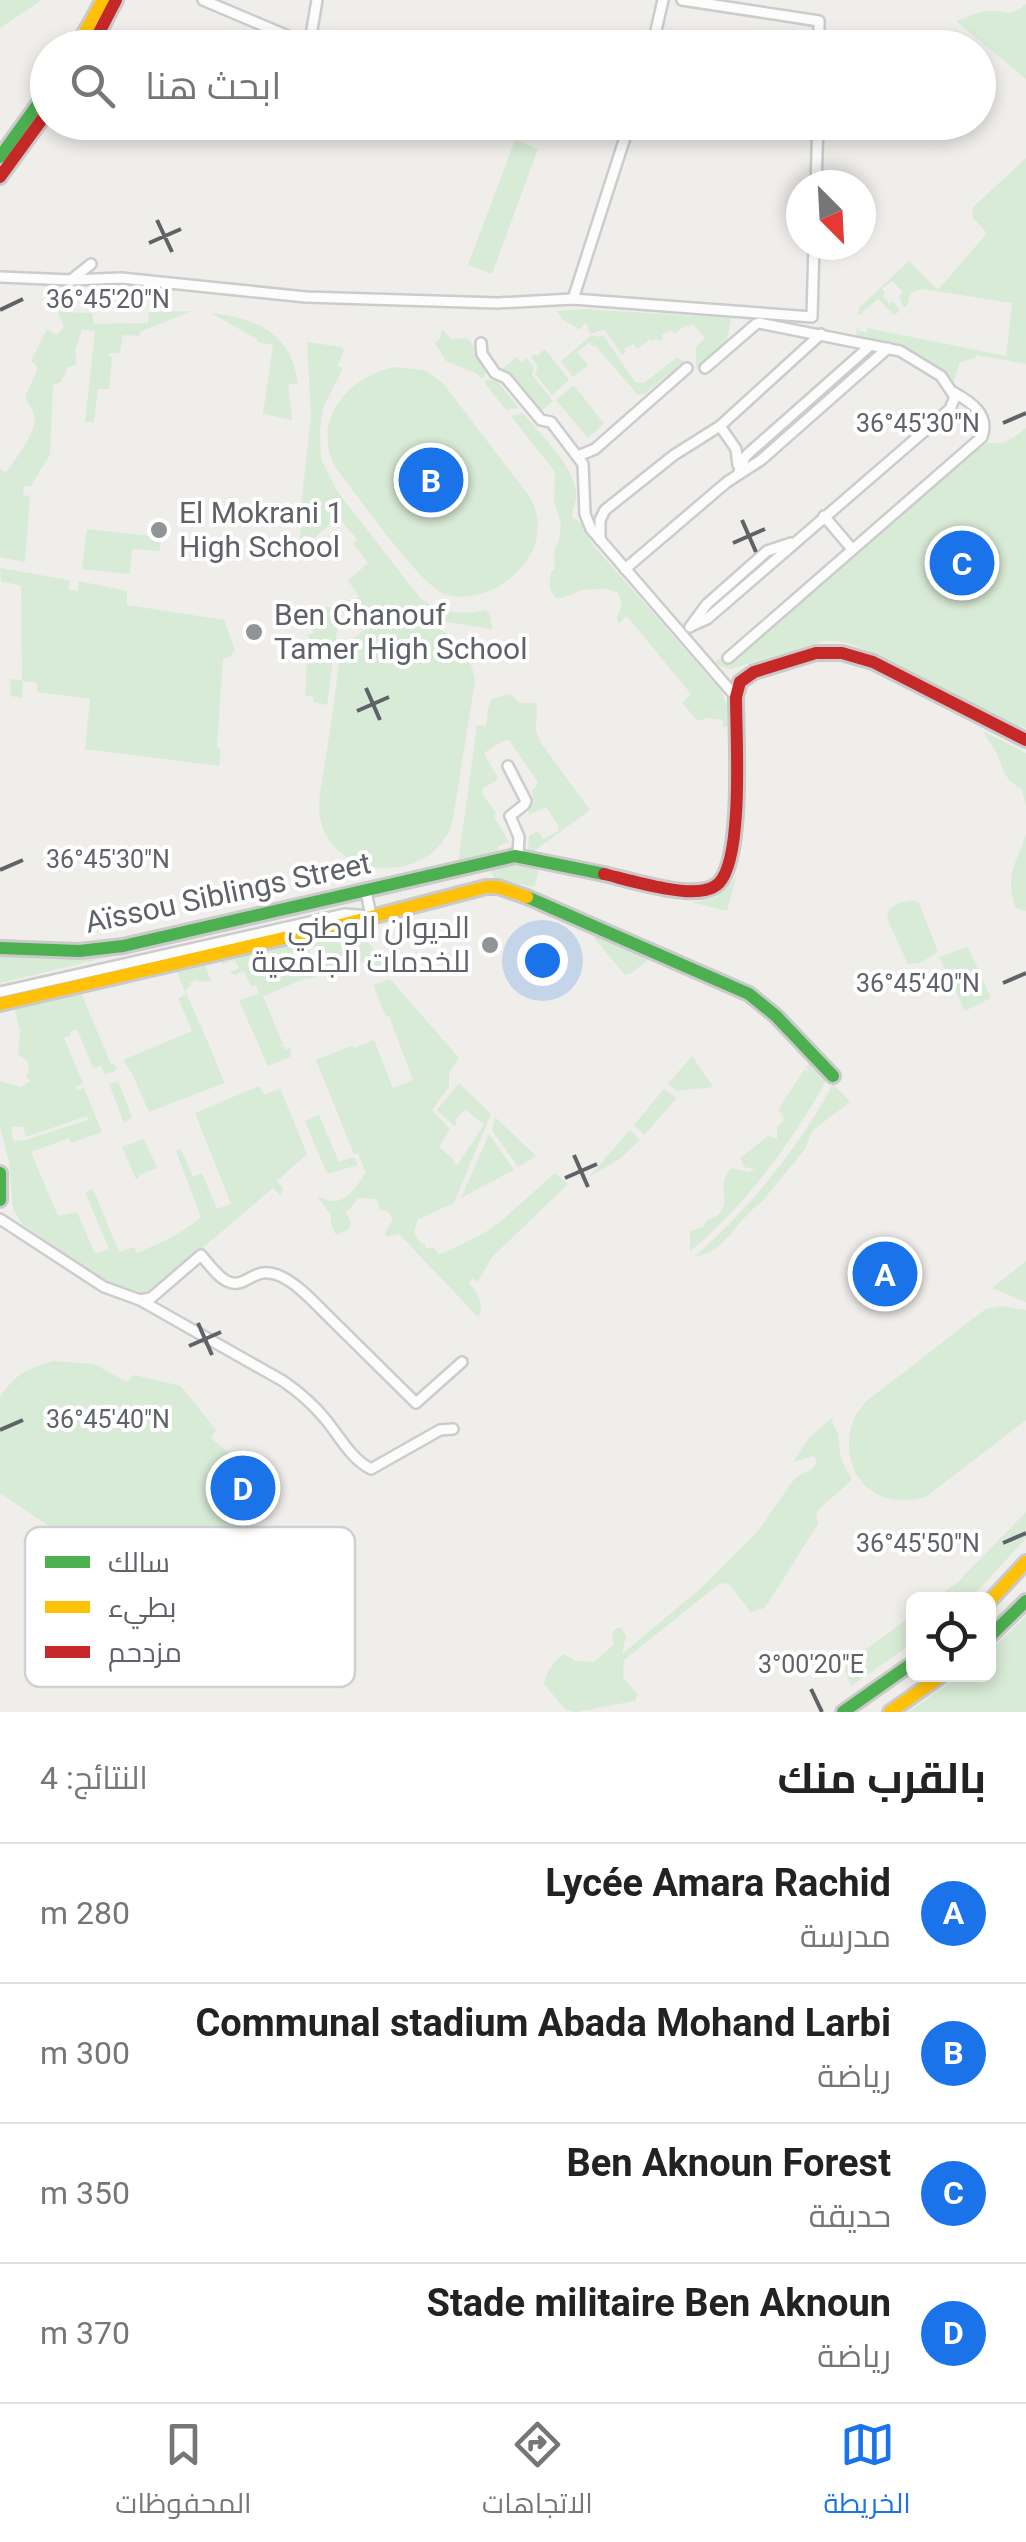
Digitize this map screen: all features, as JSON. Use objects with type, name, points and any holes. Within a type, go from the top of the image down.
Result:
[{"type":"main road","points":[[86,30],[104,0]]},
{"type":"main road","points":[[100,30],[116,0]]},
{"type":"main road","points":[[0,157],[30,115]]},
{"type":"main road","points":[[0,177],[30,136]]},
{"type":"main road","points":[[736,697],[740,682],[754,672],[816,653],[842,653],[873,662],[1026,740]]},
{"type":"main road","name":"Aïssou Siblings Street","points":[[0,948],[79,950],[123,946],[518,856],[685,892],[702,892],[725,875],[734,839],[736,697]]},
{"type":"main road","points":[[0,1004],[498,887],[748,994],[776,1016],[833,1076]]},
{"type":"main road","points":[[0,1173],[0,1200]]},
{"type":"main road","points":[[996,1594],[1026,1562]]},
{"type":"main road","points":[[996,1630],[1026,1600]]},
{"type":"main road","points":[[843,1712],[906,1668]]},
{"type":"main road","points":[[890,1712],[933,1682]]},
{"type":"street","points":[[202,0],[272,30]]},
{"type":"street","points":[[312,30],[317,0]]},
{"type":"street","points":[[656,30],[662,0]]},
{"type":"street","points":[[682,0],[819,21],[819,30]]},
{"type":"street","points":[[572,299],[624,140]]},
{"type":"street","points":[[816,170],[817,140]]},
{"type":"street","points":[[0,277],[121,278],[306,297],[497,304],[572,299],[812,317],[814,260]]},
{"type":"street","points":[[71,280],[91,264]]},
{"type":"street","points":[[704,368],[756,324],[820,334],[900,351],[940,376],[953,392],[968,400],[979,411],[984,424],[982,437],[728,658]]},
{"type":"street","points":[[600,542],[600,520],[605,510],[674,455],[720,426],[820,334]]},
{"type":"street","points":[[481,343],[482,354],[495,373],[506,378],[541,420],[551,422],[578,456],[583,467],[585,514],[600,542],[736,697]]},
{"type":"street","points":[[739,472],[750,452],[871,345]]},
{"type":"street","points":[[625,570],[739,472],[761,460],[888,348]]},
{"type":"street","points":[[578,456],[595,448],[687,368]]},
{"type":"street","points":[[682,634],[707,604],[767,550],[794,542],[950,409],[953,392]]},
{"type":"street","points":[[720,426],[737,452],[739,472]]},
{"type":"street","points":[[824,516],[852,549]]},
{"type":"street","points":[[508,766],[526,801],[510,816],[520,837],[518,856]]},
{"type":"street","points":[[0,992],[344,914],[370,916],[366,891]]},
{"type":"street","points":[[0,1218],[104,1288],[140,1300],[283,1381],[323,1416],[360,1464],[370,1469],[440,1430],[452,1428]]},
{"type":"street","points":[[140,1300],[151,1298],[201,1256],[231,1283],[240,1283],[258,1272],[282,1276],[310,1298],[416,1403],[462,1362]]},
{"type":"green space","points":[[0,0],[42,0],[0,28]]},
{"type":"green space","points":[[1026,4],[1026,79],[996,54],[996,30],[967,30],[956,21],[984,12],[1010,13]]},
{"type":"green space","points":[[515,140],[538,149],[492,274],[468,265]]},
{"type":"green space","points":[[1026,158],[1026,364],[976,355],[960,362],[954,381],[907,351],[856,334],[857,326],[859,331],[867,332],[867,328],[1006,356],[1012,303],[922,289],[910,293],[904,308],[899,297],[903,292],[892,281],[882,289],[883,296],[900,311],[894,315],[878,299],[858,316],[859,308],[909,261],[938,290],[987,233],[973,218],[972,208]]},
{"type":"green space","points":[[583,309],[731,318],[727,341],[696,368],[696,347],[705,338],[693,324],[674,334],[671,330],[659,341],[650,339],[637,349],[633,344],[622,355],[604,329],[590,334],[586,322],[579,330],[557,311]]},
{"type":"green space","points":[[191,311],[140,332],[139,336],[123,335],[120,353],[109,353],[109,389],[98,389],[94,422],[85,422],[95,331],[82,329],[75,351],[77,364],[68,367],[61,382],[53,385],[50,454],[31,486],[24,486],[23,495],[30,496],[25,562],[0,557],[0,469],[6,473],[34,426],[34,414],[25,397],[37,371],[31,361],[47,329],[57,335],[64,327],[58,312],[92,313],[94,324],[148,323],[149,312]]},
{"type":"green space","points":[[211,313],[257,324],[280,341],[298,384],[288,384],[292,420],[263,414],[273,345],[257,342]]},
{"type":"green space","points":[[442,330],[452,339],[470,341],[486,367],[484,378],[446,361],[435,343]]},
{"type":"green space","points":[[592,335],[603,335],[635,382],[644,383],[676,358],[683,363],[638,395],[589,343],[577,352],[588,365],[573,377],[561,361]]},
{"type":"green space","points":[[307,342],[342,347],[344,351],[337,366],[343,368],[323,408],[320,430],[321,459],[337,491],[420,598],[450,612],[484,610],[490,613],[492,629],[344,606],[344,599],[353,601],[359,596],[348,581],[368,563],[353,543],[357,539],[338,517],[314,538],[305,535],[300,541],[302,513],[309,514],[310,507],[301,505],[311,417]]},
{"type":"green space","points":[[545,349],[569,380],[552,395],[535,374],[538,367],[531,357]]},
{"type":"green space","points":[[516,357],[521,363],[527,358],[534,368],[532,375],[553,401],[539,413],[499,372]]},
{"type":"green space","points":[[394,367],[424,370],[442,382],[534,506],[537,538],[527,561],[492,590],[464,597],[445,594],[434,587],[404,556],[335,467],[328,433],[338,403],[362,380]]},
{"type":"green space","points":[[496,380],[519,408],[506,410],[484,382]]},
{"type":"green space","points":[[574,385],[604,424],[588,438],[556,400]]},
{"type":"green space","points":[[523,413],[570,473],[576,494],[572,517],[583,525],[592,544],[719,688],[727,704],[728,726],[723,727],[723,720],[698,721],[682,703],[691,694],[627,616],[618,624],[622,604],[618,593],[605,588],[560,598],[553,595],[550,580],[561,524],[554,501],[555,472],[511,416]]},
{"type":"green space","points":[[1026,428],[1026,728],[844,642],[824,641],[730,669],[715,662],[729,662],[751,646],[970,454],[987,443],[1013,438]]},
{"type":"green space","points":[[87,529],[161,537],[160,551],[132,549],[130,574],[82,569]]},
{"type":"green space","points":[[0,568],[69,580],[69,590],[78,591],[78,581],[127,591],[127,605],[224,620],[235,650],[230,657],[223,658],[219,766],[85,749],[90,699],[37,692],[37,683],[23,681],[22,698],[11,696],[10,679],[22,680],[21,586],[1,581]]},
{"type":"green space","points":[[316,606],[343,608],[327,705],[313,702],[313,697],[305,695],[309,634],[313,634]]},
{"type":"green space","points":[[400,621],[428,625],[450,636],[466,654],[475,681],[453,819],[444,840],[429,855],[389,868],[368,866],[333,845],[322,826],[319,800],[343,653],[362,632]]},
{"type":"green space","points":[[510,694],[520,703],[537,703],[536,731],[541,743],[590,810],[534,851],[528,851],[529,836],[538,831],[543,839],[559,831],[558,825],[546,807],[529,815],[537,781],[509,740],[502,741],[484,753],[498,779],[482,789],[509,842],[498,846],[498,853],[458,863],[477,725],[486,726],[492,699]]},
{"type":"green space","points":[[983,731],[1026,753],[1026,807],[1022,789],[1006,775]]},
{"type":"green space","points":[[1026,834],[1026,911],[1015,908],[1011,886]]},
{"type":"green space","points":[[508,863],[539,867],[535,885],[494,878],[490,870],[379,897],[381,894]]},
{"type":"green space","points":[[737,874],[727,911],[691,902],[718,895]]},
{"type":"green space","points":[[913,900],[919,903],[938,952],[920,963],[908,964],[887,918],[889,909]]},
{"type":"green space","points":[[348,933],[365,939],[385,964],[370,970],[363,962],[335,974],[330,970],[325,973],[311,941]]},
{"type":"green space","points":[[590,933],[649,959],[625,975]]},
{"type":"green space","points":[[306,942],[319,975],[263,996],[283,1044],[280,1047],[291,1047],[290,1057],[268,1066],[239,1001],[259,993],[256,985],[251,986],[244,971],[229,973],[239,968],[235,960],[221,962]]},
{"type":"green space","points":[[968,947],[991,998],[965,1011],[939,957]]},
{"type":"green space","points":[[0,956],[112,956],[0,983]]},
{"type":"green space","points":[[205,965],[211,981],[197,980],[185,990],[224,1083],[149,1112],[123,1060],[192,1031],[178,998],[186,995],[177,971]]},
{"type":"green space","points":[[390,979],[459,1058],[449,1073],[449,1087],[432,1110],[450,1129],[439,1147],[455,1165],[484,1125],[465,1109],[454,1126],[437,1110],[459,1083],[491,1114],[454,1203],[418,1219],[414,1232],[421,1244],[444,1253],[500,1222],[555,1173],[568,1184],[492,1257],[478,1282],[472,1278],[469,1284],[481,1304],[478,1317],[399,1234],[387,1237],[385,1233],[393,1219],[380,1209],[376,1199],[358,1198],[345,1212],[351,1222],[349,1229],[336,1235],[331,1215],[317,1196],[340,1200],[351,1193],[366,1173],[358,1153],[354,1154],[316,1060],[374,1040],[393,1088],[413,1080],[373,985]]},
{"type":"green space","points":[[81,993],[117,1070],[105,1075],[101,1066],[93,1068],[77,1029],[70,1032],[64,1038],[83,1083],[76,1087],[84,1088],[102,1132],[71,1143],[69,1138],[31,1152],[58,1216],[77,1212],[95,1254],[109,1249],[85,1192],[93,1189],[119,1252],[134,1247],[137,1253],[145,1250],[201,1217],[176,1151],[181,1149],[193,1177],[202,1173],[217,1209],[231,1204],[195,1113],[259,1086],[264,1095],[280,1088],[307,1154],[277,1181],[283,1189],[281,1196],[273,1188],[152,1291],[140,1295],[113,1287],[23,1225],[13,1209],[9,1163],[0,1127],[0,1081],[20,1087],[31,1081],[26,1077],[28,1062],[18,1054],[16,1008]],"holes":[[[87,1116],[88,1120],[25,1140],[13,1141],[11,1127],[23,1127],[26,1137]]]},
{"type":"green space","points":[[692,1056],[713,1087],[677,1091],[668,1084]]},
{"type":"green space","points":[[811,1061],[827,1079],[799,1125],[749,1193],[690,1251],[690,1231],[703,1227],[722,1210],[724,1184],[731,1168],[748,1172],[756,1169],[744,1167],[740,1158],[768,1136],[777,1139],[777,1127],[784,1120],[778,1110],[804,1070],[810,1071],[806,1068]]},
{"type":"green space","points":[[118,1081],[132,1117],[124,1123],[109,1084]]},
{"type":"green space","points":[[833,1084],[850,1102],[812,1131],[805,1149],[723,1242],[695,1256],[772,1176]]},
{"type":"green space","points":[[664,1089],[677,1098],[644,1135],[634,1125]]},
{"type":"green space","points":[[319,1115],[339,1162],[354,1157],[358,1165],[327,1174],[305,1121]]},
{"type":"green space","points":[[495,1117],[536,1156],[518,1167],[492,1130]]},
{"type":"green space","points":[[630,1130],[640,1140],[621,1158],[589,1177]]},
{"type":"green space","points":[[489,1134],[514,1170],[461,1198]]},
{"type":"green space","points":[[144,1139],[157,1168],[136,1179],[122,1147]]},
{"type":"green space","points":[[1026,1261],[1026,1302],[992,1288]]},
{"type":"green space","points":[[1001,1306],[1026,1310],[1026,1420],[927,1496],[897,1500],[868,1488],[855,1472],[849,1451],[851,1430],[859,1410],[980,1313]]},
{"type":"green space","points":[[53,1361],[94,1364],[127,1382],[134,1375],[181,1386],[216,1430],[211,1438],[262,1482],[253,1499],[247,1527],[50,1527],[0,1493],[0,1397],[11,1382]]},
{"type":"green space","points":[[833,1417],[841,1459],[852,1480],[818,1510],[818,1524],[764,1608],[751,1612],[728,1583],[719,1584],[624,1660],[623,1677],[637,1694],[635,1701],[576,1712],[566,1710],[544,1684],[554,1662],[565,1654],[575,1661],[594,1662],[613,1645],[612,1632],[617,1628],[626,1636],[622,1654],[700,1589],[758,1531],[795,1478],[812,1469],[817,1462],[814,1456],[793,1462],[808,1439]]},
{"type":"green space","points":[[1026,1512],[1026,1538],[977,1592],[944,1592]]},
{"type":"green space","points":[[1026,1616],[1026,1712],[908,1712],[951,1682],[996,1682],[996,1645]]},
{"type":"green space","points":[[906,1620],[906,1648],[851,1686],[847,1663]]},
{"type":"traffic: fast","points":[[0,157],[30,115]]},
{"type":"traffic: fast","points":[[0,948],[79,951],[123,946],[515,856],[604,874]]},
{"type":"traffic: fast","points":[[527,897],[749,994],[776,1016],[833,1076]]},
{"type":"traffic: fast","points":[[0,1173],[0,1200]]},
{"type":"traffic: fast","points":[[996,1630],[1026,1601]]},
{"type":"traffic: fast","points":[[843,1712],[906,1668]]},
{"type":"traffic: slow","points":[[86,30],[103,0]]},
{"type":"traffic: slow","points":[[0,1004],[486,887],[527,897]]},
{"type":"traffic: slow","points":[[996,1594],[1026,1562]]},
{"type":"traffic: slow","points":[[890,1712],[933,1682]]},
{"type":"traffic: jam","points":[[100,30],[116,0]]},
{"type":"traffic: jam","points":[[0,177],[30,136]]},
{"type":"traffic: jam","points":[[604,874],[683,891],[705,890],[719,883],[727,869],[735,823],[736,697],[740,682],[754,672],[816,653],[842,653],[873,662],[1026,740]]},
{"type":"place","name":"Communal stadium Abada Mohand Larbi","points":[[431,480]]},
{"type":"place","name":"El Mokrani 1 High School","points":[[159,530]]},
{"type":"place","name":"Ben Aknoun Forest","points":[[962,563]]},
{"type":"place","name":"Ben Chanouf Tamer High School","points":[[254,632]]},
{"type":"place","name":"الديوان الوطني للخدمات الجامعية","points":[[490,945]]},
{"type":"place","name":"Lycée Amara Rachid","points":[[885,1274]]},
{"type":"place","name":"Stade militaire Ben Aknoun","points":[[243,1488]]}]
